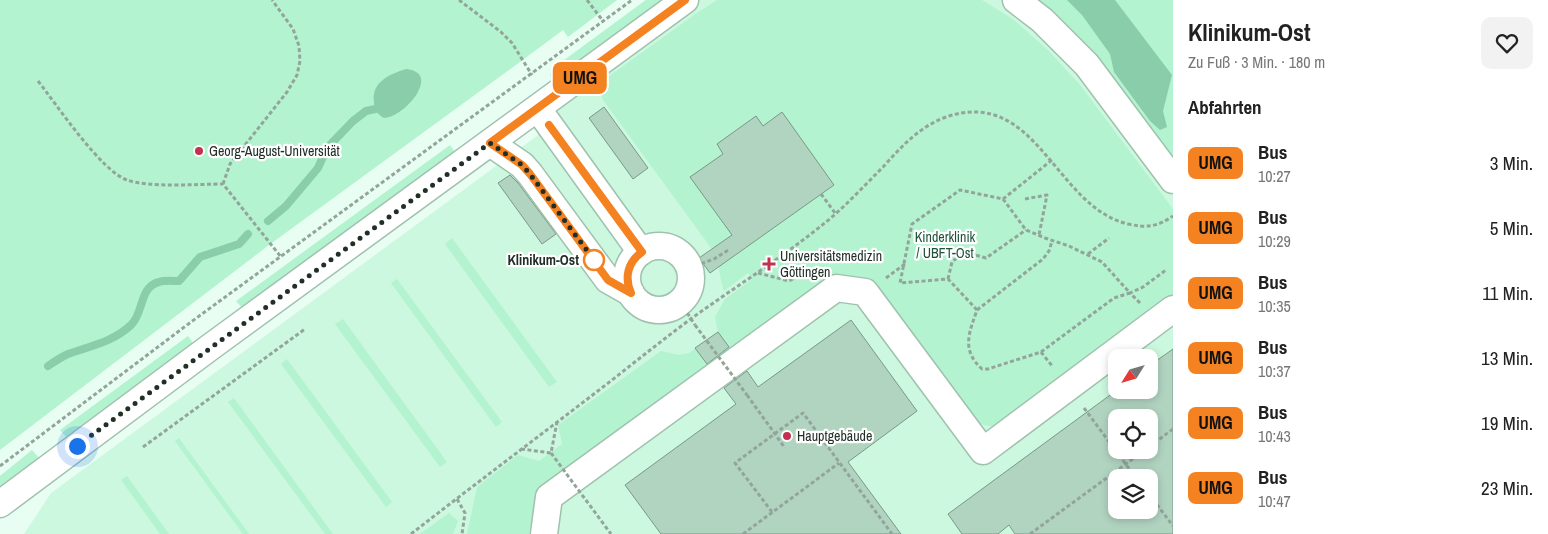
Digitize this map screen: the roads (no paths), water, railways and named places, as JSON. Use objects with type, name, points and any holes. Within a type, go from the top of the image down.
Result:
[{"type":"street","points":[[0,504],[685,0]]},
{"type":"street","points":[[1016,0],[1042,20],[1087,65],[1173,180]]},
{"type":"street","points":[[538,109],[642,252]]},
{"type":"street","points":[[490,143],[522,165],[608,280],[631,293],[641,304],[655,310],[669,308],[686,310],[690,278],[689,268],[681,255],[668,248],[653,247],[636,256],[629,269],[627,279],[631,293]]},
{"type":"street","points":[[544,534],[549,497],[836,288],[865,292],[983,451],[1173,309]]},
{"type":"waterway","points":[[268,221],[286,206],[318,168],[327,148],[353,121],[366,111],[385,107]]},
{"type":"waterway","points":[[48,366],[65,355],[117,336],[135,320],[148,289],[153,285],[164,281],[179,281],[200,257],[239,244],[248,234]]},
{"type":"place","name":"Georg-August-Universität","points":[[199,151]]},
{"type":"place","name":"Klinikum-Ost","points":[[594,260]]},
{"type":"place","name":"Universitätsmedizin Göttingen","points":[[769,264]]},
{"type":"place","name":"Hauptgebäude","points":[[787,436]]},
{"type":"park label","name":"Kinderklinik / UBFT-Ost","points":[[945,246]]}]
